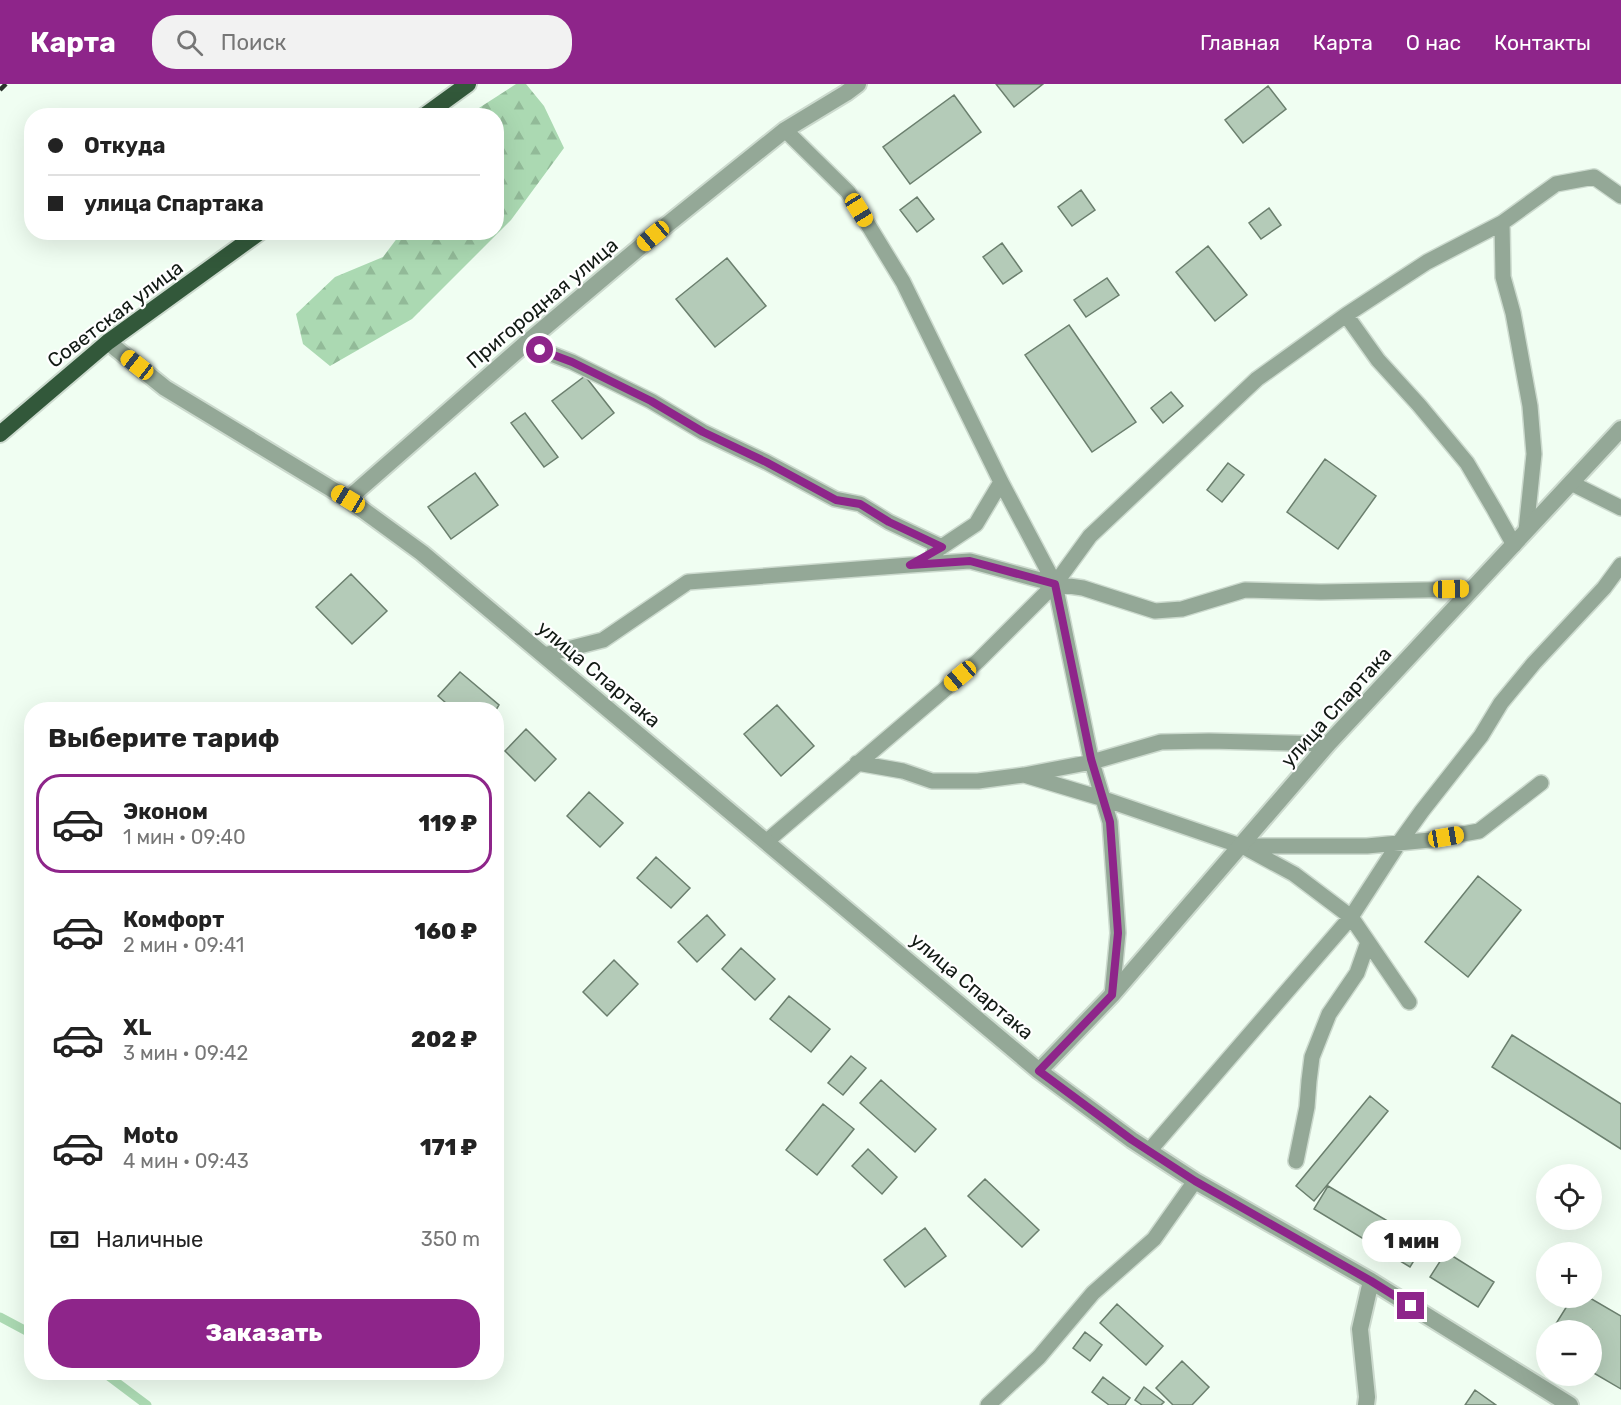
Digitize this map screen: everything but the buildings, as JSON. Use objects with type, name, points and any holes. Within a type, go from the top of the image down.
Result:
[{"type":"highway","points":[[435,108],[468,84]]},
{"type":"highway","name":"Советская улица","points":[[0,434],[108,342],[249,240]]},
{"type":"street","name":"Пригородная улица","points":[[348,499],[653,236],[785,130],[858,84]]},
{"type":"street","name":"улица Спартака","points":[[108,342],[165,388],[348,499],[422,552],[1039,1071],[1132,1140],[1195,1181],[1371,1281],[1570,1405]]},
{"type":"street","name":"улица Спартака","points":[[1039,1071],[1112,995],[1328,744],[1621,429]]},
{"type":"street","points":[[1366,1405],[1360,1329],[1371,1281]]},
{"type":"lane","points":[[785,130],[848,192],[903,282],[1001,482],[1055,584],[1092,762],[1110,822],[1118,933],[1112,995]]},
{"type":"lane","points":[[767,841],[978,661],[1055,584],[1090,536],[1257,379],[1346,315],[1427,261],[1502,222],[1556,184],[1594,177],[1621,196]]},
{"type":"lane","points":[[1502,222],[1503,277],[1513,314],[1530,406],[1534,454],[1526,531]]},
{"type":"lane","points":[[1346,315],[1378,360],[1467,463],[1514,545]]},
{"type":"lane","points":[[525,344],[572,362],[651,401],[703,432],[766,462],[836,500],[860,504],[889,522],[942,547]]},
{"type":"lane","points":[[910,565],[976,524],[1001,482]]},
{"type":"lane","points":[[1571,483],[1621,508]]},
{"type":"lane","points":[[544,655],[603,640],[688,582],[910,565],[970,561],[1055,584],[1083,588],[1155,611],[1182,609],[1245,590],[1321,592],[1472,589]]},
{"type":"lane","points":[[1149,1151],[1351,917],[1399,843],[1481,736],[1502,703],[1534,663],[1604,588],[1621,565]]},
{"type":"lane","points":[[857,764],[903,771],[932,781],[978,781],[1024,776],[1092,762],[1161,742],[1328,744]]},
{"type":"lane","points":[[1024,776],[1104,799],[1241,846],[1294,874],[1351,917],[1409,1002]]},
{"type":"lane","points":[[1241,846],[1367,846],[1430,840],[1479,831],[1541,783]]},
{"type":"lane","points":[[1296,1161],[1307,1107],[1312,1057],[1329,1014],[1357,973],[1368,942]]},
{"type":"lane","points":[[988,1405],[1039,1358],[1093,1293],[1154,1239],[1195,1181]]},
{"type":"green space","points":[[516,84],[526,84],[544,106],[564,148],[504,227],[504,108],[479,108]]},
{"type":"green space","points":[[396,240],[491,240],[412,319],[330,366],[303,344],[296,314],[335,277],[383,257]]},
{"type":"waterway","points":[[0,1317],[24,1330]]},
{"type":"waterway","points":[[114,1380],[147,1405]]},
{"type":"railway","points":[[0,90],[6,84]]},
{"type":"route","points":[[540,350],[572,362],[651,401],[703,432],[766,462],[836,500],[860,504],[889,522],[942,547],[910,565],[970,561],[1055,584],[1091,759],[1110,822],[1118,933],[1112,995],[1039,1071],[1132,1140],[1195,1181],[1411,1306]]}]
